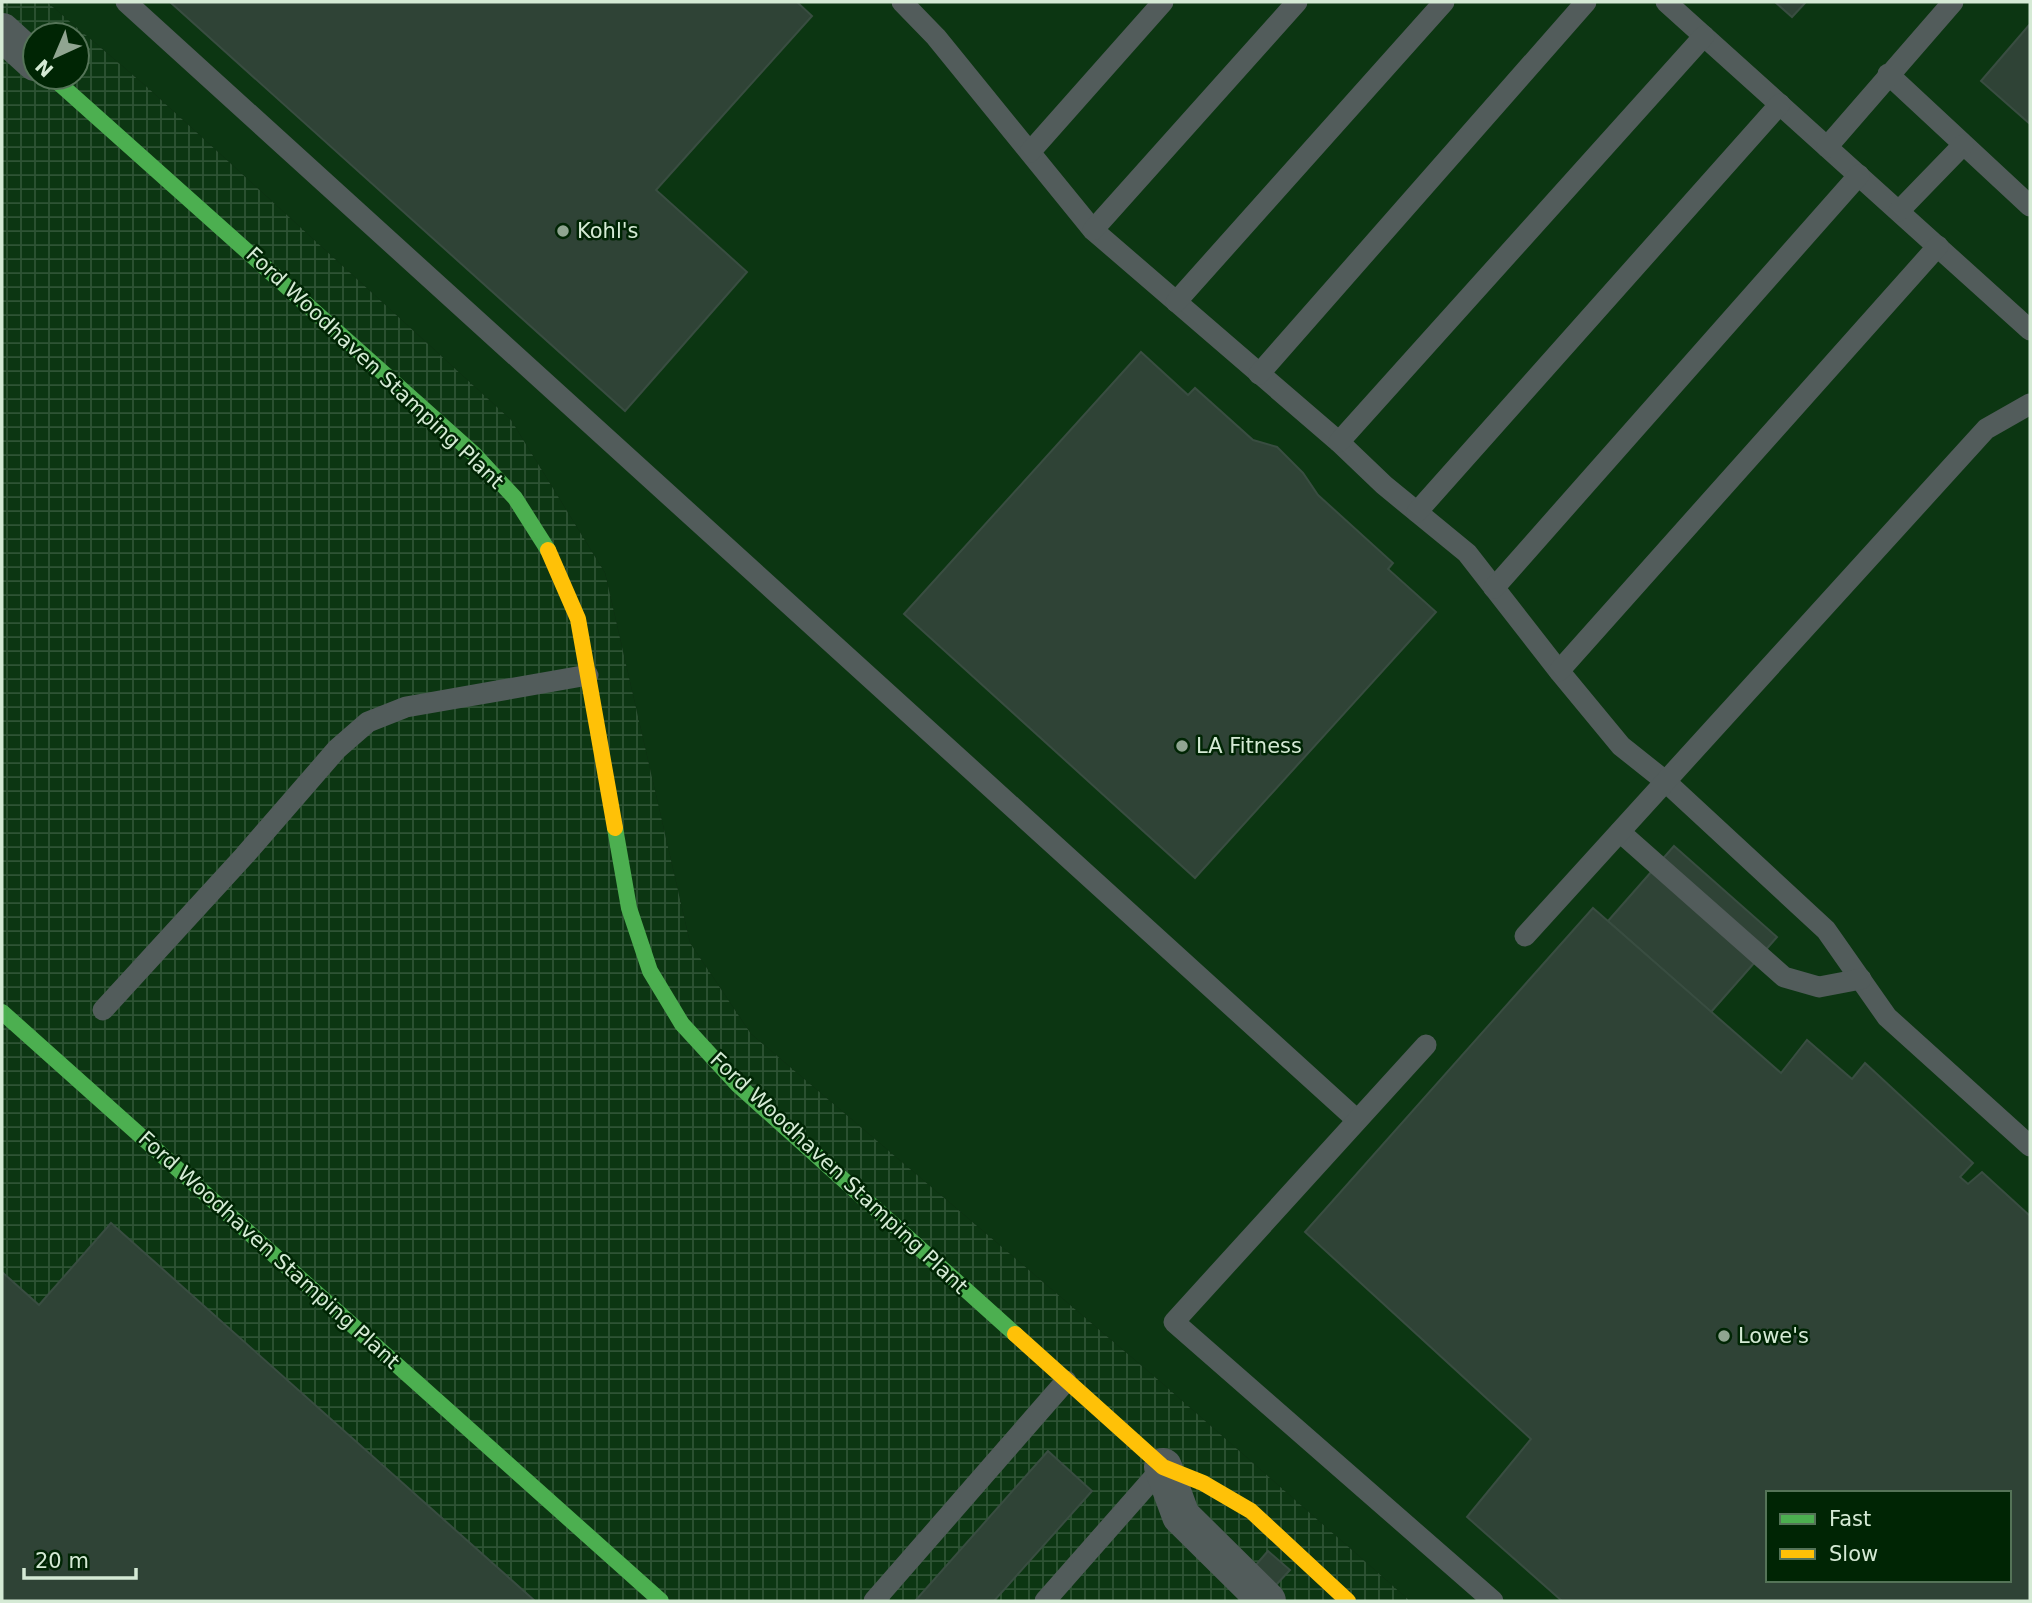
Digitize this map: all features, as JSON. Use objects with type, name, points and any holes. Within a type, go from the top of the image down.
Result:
[{"type":"street","points":[[2,32],[21,49]]},
{"type":"street","name":"Ford Woodhaven Stamping Plant","points":[[68,91],[474,454],[515,498],[545,544],[579,620],[629,908],[650,971],[682,1024],[738,1085],[1163,1467],[1203,1483],[1251,1511],[1348,1601]]},
{"type":"street","name":"Ford Woodhaven Stamping Plant","points":[[2,1012],[661,1601]]},
{"type":"street","name":"Ford Woodhaven Stamping Plant","points":[[1163,1467],[1181,1516],[1267,1601]]},
{"type":"lane","points":[[126,2],[1357,1120]]},
{"type":"lane","points":[[902,2],[936,37],[1093,230],[1467,553],[1621,746],[1665,781],[1826,930],[1887,1017],[2030,1146]]},
{"type":"lane","points":[[1030,152],[1163,2]]},
{"type":"lane","points":[[1093,230],[1297,2]]},
{"type":"lane","points":[[1176,302],[1444,2]]},
{"type":"lane","points":[[1259,374],[1586,2]]},
{"type":"lane","points":[[1666,2],[2030,330]]},
{"type":"lane","points":[[1827,146],[1953,2]]},
{"type":"lane","points":[[1339,442],[1704,36]]},
{"type":"lane","points":[[1888,74],[2030,206]]},
{"type":"lane","points":[[1417,512],[1780,104]]},
{"type":"lane","points":[[1899,211],[1963,145]]},
{"type":"lane","points":[[1494,588],[1859,175]]},
{"type":"lane","points":[[1559,671],[1938,246]]},
{"type":"lane","points":[[1525,936],[1986,429],[2030,404]]},
{"type":"lane","points":[[103,1010],[245,855],[337,749],[368,722],[406,707],[588,675]]},
{"type":"lane","points":[[1620,832],[1784,977],[1819,987],[1861,979]]},
{"type":"lane","points":[[1426,1045],[1174,1322],[1493,1601]]},
{"type":"lane","points":[[874,1601],[1066,1381]]},
{"type":"lane","points":[[1045,1601],[1163,1467]]},
{"type":"shaded area","points":[[2,2],[47,2],[69,21],[21,21],[21,91],[91,91],[91,39],[148,88],[511,420],[605,573],[690,943],[751,1034],[1163,1384],[1410,1601],[2,1601]]},
{"type":"shaded area","points":[[47,2],[2030,2],[2030,1601],[1410,1601],[1163,1384],[751,1034],[690,943],[605,573],[511,420],[148,88],[91,39],[91,21],[69,21]]},
{"type":"building","name":"Kohl's","points":[[170,2],[797,2],[812,16],[656,190],[747,272],[625,411]]},
{"type":"building","points":[[1775,2],[1806,2],[1792,17]]},
{"type":"building","points":[[2030,24],[2030,124],[1981,81]]},
{"type":"building","name":"LA Fitness","points":[[1141,352],[1188,395],[1195,388],[1253,440],[1277,447],[1303,473],[1318,495],[1393,563],[1388,569],[1436,612],[1195,878],[904,614]]},
{"type":"building","points":[[1674,846],[1777,937],[1711,1012],[1608,921]]},
{"type":"building","name":"Lowe's","points":[[1593,908],[1781,1073],[1807,1040],[1852,1079],[1865,1063],[1973,1163],[1960,1177],[1968,1184],[1982,1172],[2030,1216],[2030,1601],[1562,1601],[1467,1517],[1531,1439],[1305,1232]]},
{"type":"building","points":[[111,1223],[535,1601],[2,1601],[2,1272],[39,1305]]},
{"type":"building","points":[[1048,1451],[1092,1491],[994,1601],[915,1601]]},
{"type":"building","points":[[1268,1551],[1290,1570],[1276,1585],[1255,1566]]},
{"type":"traffic: fast","points":[[68,91],[474,454],[515,498],[548,550]]},
{"type":"traffic: fast","points":[[615,828],[629,908],[650,971],[682,1024],[738,1085],[1015,1334]]},
{"type":"traffic: fast","points":[[2,1012],[661,1601]]},
{"type":"traffic: slow","points":[[548,550],[578,619],[615,828]]},
{"type":"traffic: slow","points":[[1015,1334],[1163,1467],[1203,1483],[1251,1511],[1348,1601]]},
{"type":"place","name":"Kohl's","points":[[563,231]]},
{"type":"place","name":"LA Fitness","points":[[1182,746]]},
{"type":"place","name":"Lowe's","points":[[1724,1336]]}]
